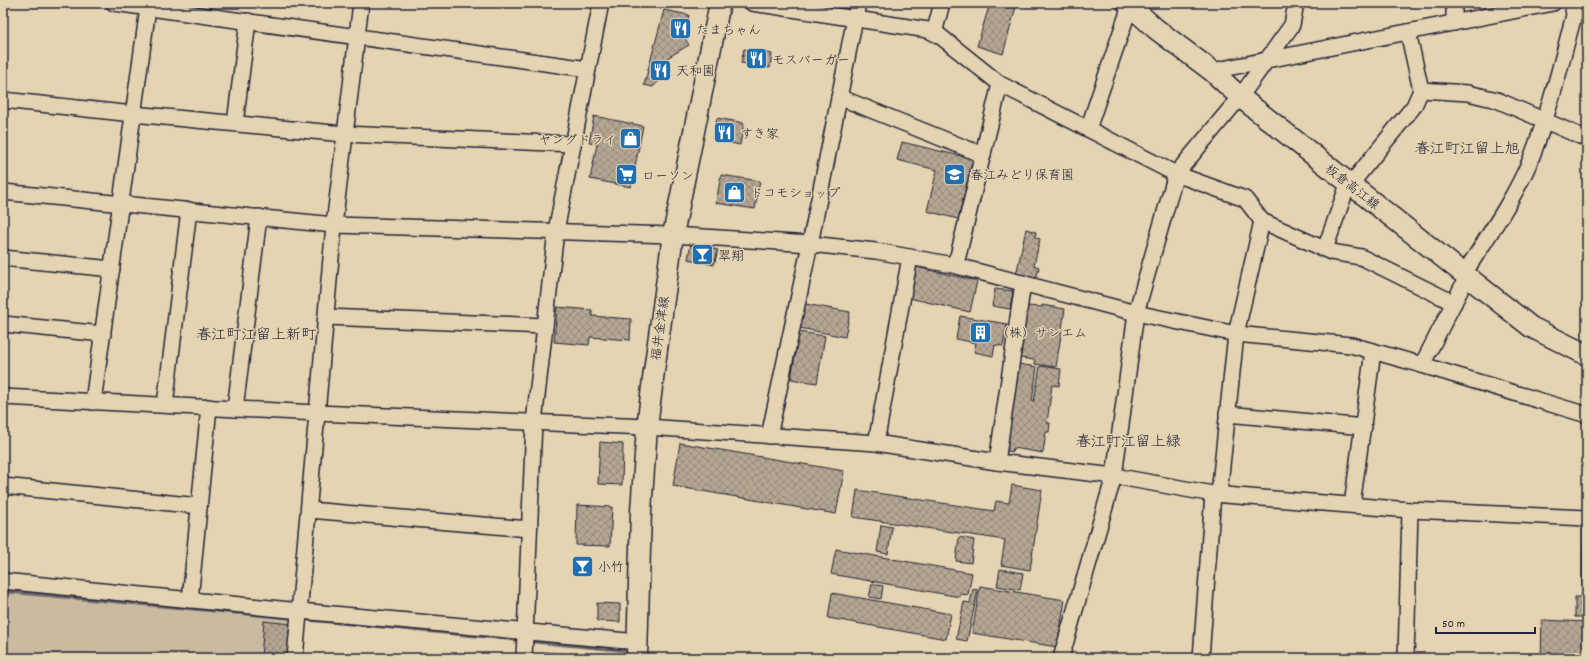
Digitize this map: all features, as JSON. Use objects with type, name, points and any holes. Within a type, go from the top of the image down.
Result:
[{"type":"main road","name":"福井金津線","points":[[637,650],[641,511],[647,427],[661,317],[673,235],[720,3]]},
{"type":"main road","name":"板倉高江線","points":[[1132,5],[1156,29],[1212,71],[1240,97],[1530,327],[1587,355]]},
{"type":"street","points":[[114,3],[588,69]]},
{"type":"street","points":[[295,658],[334,225],[344,134],[362,3]]},
{"type":"street","points":[[524,658],[534,422],[556,231],[601,3]]},
{"type":"street","points":[[752,3],[928,30],[940,36],[1000,84],[1176,174],[1245,199],[1262,220],[1331,252],[1361,257],[1454,303]]},
{"type":"street","points":[[769,436],[810,244],[858,3]]},
{"type":"street","points":[[934,33],[942,3]]},
{"type":"street","points":[[1064,658],[1061,658],[1114,476],[1136,313],[1176,174],[1240,97],[1292,25],[1296,3]]},
{"type":"street","points":[[1454,3],[1454,23]]},
{"type":"street","points":[[1212,71],[1553,3]]},
{"type":"street","points":[[1422,365],[1454,303],[1466,275],[1513,196],[1529,162],[1545,121],[1574,15],[1572,3]]},
{"type":"street","points":[[1088,129],[1132,5]]},
{"type":"street","points":[[93,402],[148,8]]},
{"type":"street","points":[[235,123],[248,21]]},
{"type":"street","points":[[1325,249],[1346,190],[1414,106],[1421,90],[1408,32]]},
{"type":"street","points":[[953,265],[958,256],[1000,84]]},
{"type":"street","points":[[1421,90],[1468,93],[1497,100],[1587,139]]},
{"type":"street","points":[[839,97],[983,154]]},
{"type":"street","points":[[3,100],[344,134],[573,144]]},
{"type":"street","points":[[3,192],[334,225],[673,235],[810,244],[876,251],[953,265],[1136,313],[1236,334],[1351,345],[1587,415]]},
{"type":"street","points":[[165,405],[189,210]]},
{"type":"street","points":[[235,409],[259,217]]},
{"type":"street","points":[[1201,658],[1216,494],[1236,334],[1262,220]]},
{"type":"street","points":[[876,443],[910,257]]},
{"type":"street","points":[[3,258],[112,269]]},
{"type":"street","points":[[996,462],[1023,283]]},
{"type":"street","points":[[326,316],[545,326]]},
{"type":"street","points":[[3,324],[103,334]]},
{"type":"street","points":[[1352,505],[1364,427],[1373,351]]},
{"type":"street","points":[[3,397],[317,413],[647,427],[876,443],[996,462],[1114,476],[1216,494],[1410,510],[1587,518]]},
{"type":"street","points":[[190,600],[209,407]]},
{"type":"street","points":[[1227,414],[1364,427]]},
{"type":"street","points":[[3,486],[199,506]]},
{"type":"street","points":[[309,510],[529,529]]},
{"type":"street","points":[[1406,658],[1410,510]]},
{"type":"street","points":[[3,581],[525,632],[637,650]]},
{"type":"shaded area","points":[[3,581],[300,611],[295,658],[3,658]]},
{"type":"building","points":[[990,3],[1017,3],[1003,54],[977,46]]},
{"type":"building","points":[[664,10],[689,15],[684,37],[689,45],[667,58],[665,75],[653,87],[644,85]]},
{"type":"building","points":[[744,49],[772,54],[770,68],[741,63]]},
{"type":"building","points":[[594,116],[643,126],[631,187],[590,179],[597,144],[589,143]]},
{"type":"building","points":[[717,118],[744,123],[740,145],[713,139]]},
{"type":"building","points":[[902,142],[973,159],[958,219],[927,211],[937,170],[897,160]]},
{"type":"building","points":[[721,175],[760,181],[755,209],[716,203]]},
{"type":"building","points":[[1026,229],[1036,232],[1035,237],[1040,239],[1034,265],[1039,267],[1036,280],[1016,275]]},
{"type":"building","points":[[691,244],[718,250],[714,265],[688,259]]},
{"type":"building","points":[[916,267],[977,281],[970,312],[909,298]]},
{"type":"building","points":[[995,289],[1013,291],[1010,309],[992,306]]},
{"type":"building","points":[[805,304],[850,312],[845,337],[800,328]]},
{"type":"building","points":[[1042,305],[1065,309],[1056,367],[1035,364],[1035,360],[1020,358],[1027,306],[1042,307]]},
{"type":"building","points":[[557,307],[592,310],[592,316],[631,319],[630,340],[590,337],[589,345],[554,342]]},
{"type":"building","name":"（株）サンエム","points":[[960,316],[1007,324],[1003,346],[995,345],[993,356],[974,352],[976,343],[956,339]]},
{"type":"building","points":[[799,332],[825,336],[817,383],[791,379]]},
{"type":"building","points":[[1018,364],[1037,367],[1032,401],[1034,401],[1040,366],[1061,369],[1059,386],[1052,385],[1047,423],[1050,423],[1049,432],[1046,432],[1043,453],[1013,448],[1012,452],[1007,451],[1008,448],[1006,446]]},
{"type":"building","points":[[600,442],[623,444],[622,485],[598,484]]},
{"type":"building","points":[[680,443],[844,471],[836,514],[673,486]]},
{"type":"building","points":[[1012,485],[1042,490],[1030,570],[1001,565],[1005,540],[853,517],[857,490],[994,511],[996,501],[1009,503]]},
{"type":"building","points":[[577,505],[612,507],[610,546],[576,545]]},
{"type":"building","points":[[881,525],[892,527],[888,554],[877,552]]},
{"type":"building","points":[[1583,527],[1587,527],[1587,617],[1575,617],[1575,597],[1582,597]]},
{"type":"building","points":[[959,537],[974,540],[971,563],[956,561]]},
{"type":"building","points":[[836,549],[972,573],[968,595],[960,594],[960,597],[831,574]]},
{"type":"building","points":[[1000,569],[1023,573],[1020,590],[997,586]]},
{"type":"building","points":[[872,584],[883,586],[881,599],[869,597]]},
{"type":"building","points":[[980,586],[1065,600],[1057,647],[972,633]]},
{"type":"building","points":[[973,589],[978,590],[967,641],[956,639],[964,602],[970,603]]},
{"type":"building","points":[[832,593],[951,614],[946,639],[828,618]]},
{"type":"building","points":[[597,603],[620,604],[620,622],[597,621]]},
{"type":"building","points":[[1542,620],[1587,622],[1587,658],[1541,658]]},
{"type":"building","points":[[264,621],[290,624],[287,658],[261,658]]},
{"type":"building","points":[[543,652],[569,654],[569,658],[543,658]]},
{"type":"waterway","points":[[3,591],[295,618]]},
{"type":"waterway","points":[[302,619],[522,640]]},
{"type":"waterway","points":[[528,641],[624,650]]},
{"type":"place","name":"たまちゃん","points":[[681,29]]},
{"type":"place","name":"モスバーガー","points":[[756,59]]},
{"type":"place","name":"天和園","points":[[660,70]]},
{"type":"place","name":"すき家","points":[[725,133]]},
{"type":"place","name":"ヤングドライ","points":[[631,139]]},
{"type":"place","name":"春江みどり保育園","points":[[955,174]]},
{"type":"place","name":"ローソン","points":[[627,175]]},
{"type":"place","name":"ドコモショップ","points":[[735,192]]},
{"type":"place","name":"翠翔","points":[[703,255]]},
{"type":"place","name":"（株）サンエム","points":[[981,332]]},
{"type":"place","name":"小竹","points":[[583,566]]},
{"type":"district","name":"春江町江留上旭","points":[[1467,148]]},
{"type":"district","name":"春江町江留上新町","points":[[256,334]]},
{"type":"district","name":"春江町江留上緑","points":[[1128,441]]}]
